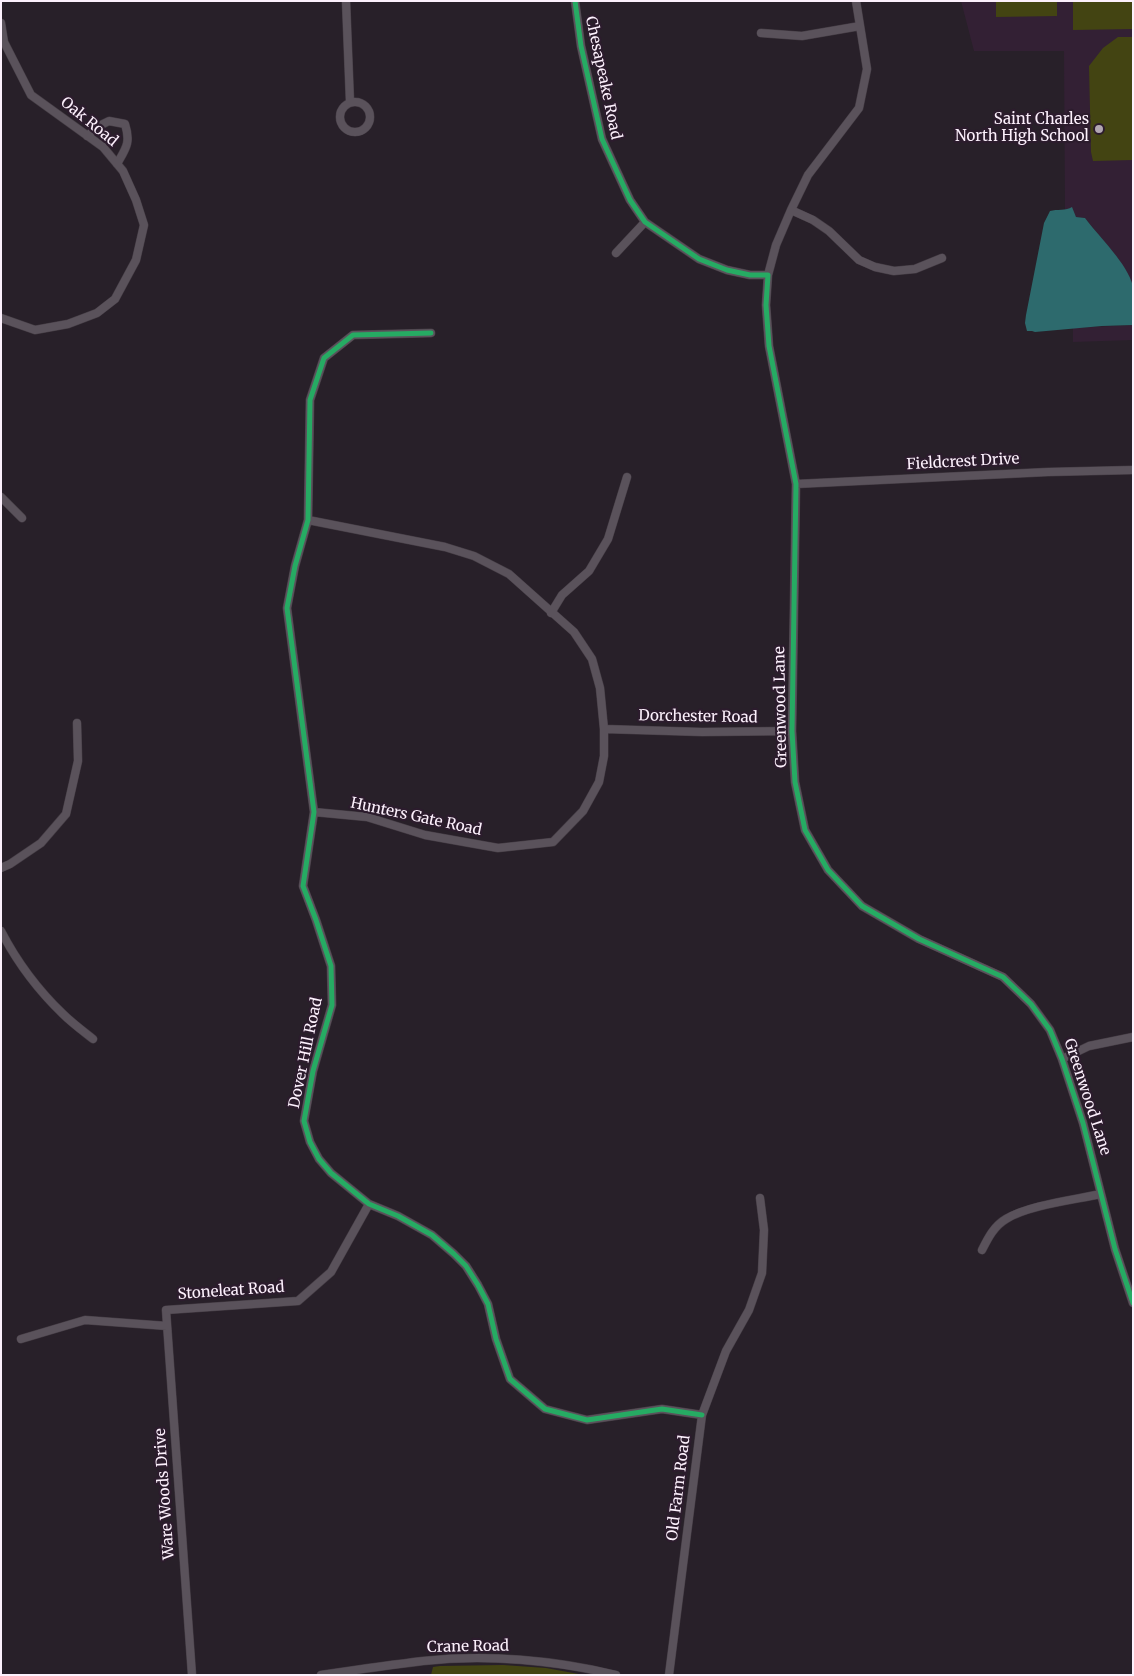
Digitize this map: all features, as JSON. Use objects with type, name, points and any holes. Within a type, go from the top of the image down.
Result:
[{"type":"street","points":[[346,1],[350,102]]},
{"type":"street","name":"Chesapeake Road","points":[[575,1],[581,46],[602,139],[630,200],[645,222],[699,259],[727,270],[750,275],[768,275]]},
{"type":"street","name":"Greenwood Lane","points":[[856,1],[868,69],[859,108],[808,176],[791,210],[776,244],[768,275],[766,305],[769,346],[796,484],[792,731],[795,782],[805,830],[828,870],[862,906],[919,939],[1003,976],[1031,1004],[1050,1030],[1062,1059],[1083,1123],[1115,1249],[1133,1303]]},
{"type":"street","name":"Oak Road","points":[[1,23],[4,42],[31,95],[103,147],[123,171],[136,200],[144,225],[136,260],[115,299],[97,312],[76,321],[35,330],[1,318]]},
{"type":"street","points":[[761,33],[802,36],[860,26]]},
{"type":"street","points":[[358,101],[364,104],[368,110],[369,121],[363,130],[358,132],[350,131],[341,124],[343,107],[350,102],[358,101]]},
{"type":"street","points":[[88,136],[99,126],[109,121],[125,124],[128,133],[128,144],[117,164]]},
{"type":"street","points":[[791,210],[813,220],[829,231],[843,247],[860,260],[875,267],[894,271],[915,269],[942,258]]},
{"type":"street","points":[[616,253],[645,222]]},
{"type":"street","name":"Dover Hill Road","points":[[430,333],[353,335],[324,358],[310,400],[308,520],[295,566],[287,608],[314,812],[303,886],[332,966],[332,1005],[313,1071],[304,1120],[310,1142],[319,1159],[331,1173],[369,1204],[398,1216],[432,1235],[466,1266],[488,1304],[496,1339],[510,1379],[545,1410],[587,1420],[662,1409],[702,1415]]},
{"type":"street","name":"Fieldcrest Drive","points":[[796,484],[1048,472],[1133,470]]},
{"type":"street","points":[[551,613],[562,595],[589,571],[608,539],[627,477]]},
{"type":"street","points":[[1,497],[22,518]]},
{"type":"street","name":"Hunters Gate Road","points":[[308,520],[445,547],[474,556],[509,574],[574,632],[592,659],[600,688],[604,729],[604,756],[600,782],[583,811],[553,842],[498,848],[425,835],[367,817],[314,812]]},
{"type":"street","points":[[1,868],[41,843],[66,814],[78,761],[77,723]]},
{"type":"street","name":"Dorchester Road","points":[[604,729],[702,732],[792,731]]},
{"type":"street","points":[[1,931],[17,960],[36,984],[64,1015],[93,1038]]},
{"type":"street","points":[[1062,1059],[1089,1046],[1133,1037]]},
{"type":"street","points":[[982,1250],[991,1232],[1006,1219],[1030,1209],[1101,1194]]},
{"type":"street","name":"Old Farm Road","points":[[669,1675],[702,1415],[726,1351],[749,1310],[762,1273],[764,1230],[760,1198]]},
{"type":"street","name":"Stoneleat Road","points":[[166,1312],[167,1309],[298,1301],[331,1272],[369,1204]]},
{"type":"street","name":"Ware Woods Drive","points":[[166,1312],[192,1675]]},
{"type":"street","points":[[21,1339],[85,1320],[167,1326]]},
{"type":"street","name":"Crane Road","points":[[320,1675],[425,1661],[477,1659],[527,1661],[593,1669],[616,1675]]},
{"type":"shaded area","name":"Saint Charles North High School","points":[[961,1],[1133,1],[1133,286],[1119,260],[1085,218],[1076,217],[1069,209],[1065,209],[1064,51],[974,51]]},
{"type":"shaded area","points":[[996,1],[1057,1],[1057,16],[996,17]]},
{"type":"shaded area","points":[[1073,1],[1133,1],[1133,29],[1073,30]]},
{"type":"shaded area","points":[[1118,37],[1133,37],[1133,160],[1093,161],[1091,152],[1089,66],[1103,48]]},
{"type":"shaded area","points":[[1133,325],[1133,340],[1073,342],[1073,328]]},
{"type":"shaded area","points":[[503,1665],[546,1668],[584,1675],[431,1675],[433,1667],[440,1666]]},
{"type":"water","points":[[1072,207],[1076,217],[1085,218],[1130,277],[1133,286],[1133,325],[1027,331],[1026,315],[1044,223],[1050,211]]},
{"type":"cycle path","points":[[575,1],[581,46],[602,139],[630,200],[645,222],[699,259],[727,270],[750,275],[768,275],[766,305],[769,346],[796,484],[792,731],[795,782],[805,830],[828,870],[862,906],[919,939],[1003,977],[1031,1004],[1050,1030],[1062,1059],[1083,1123],[1115,1249],[1133,1303]]},
{"type":"cycle path","points":[[431,333],[353,335],[324,358],[310,400],[308,520],[295,566],[287,608],[314,812],[303,886],[331,966],[332,1005],[313,1071],[304,1121],[310,1142],[319,1159],[331,1173],[369,1204],[398,1216],[432,1235],[466,1266],[488,1304],[496,1339],[510,1379],[545,1409],[587,1420],[662,1409],[702,1415]]},
{"type":"place","name":"Saint Charles North High School","points":[[1099,129]]}]
